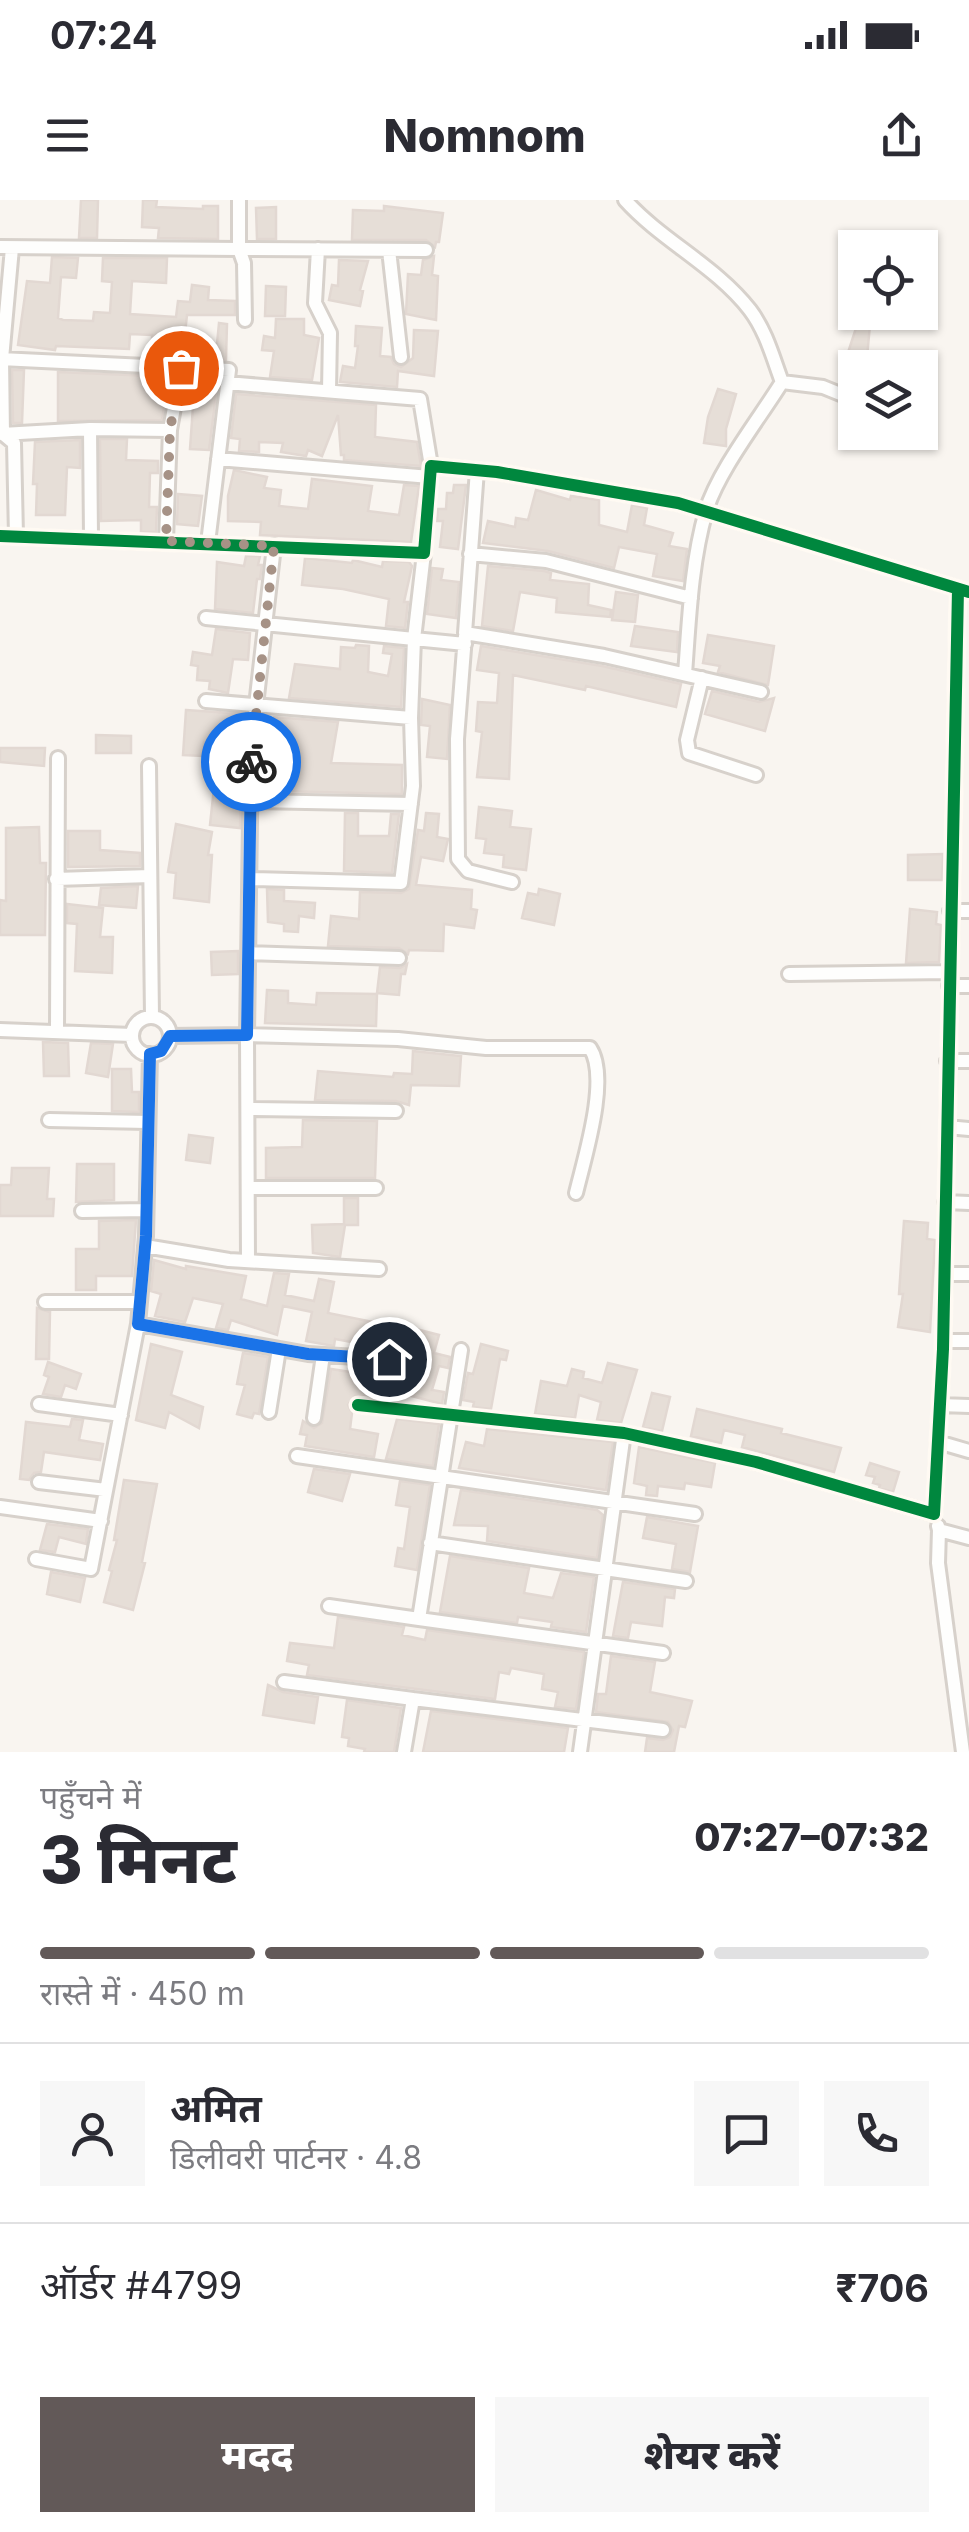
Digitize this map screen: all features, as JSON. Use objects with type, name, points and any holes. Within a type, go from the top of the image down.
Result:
[{"type":"street","points":[[239,200],[245,320]]},
{"type":"street","points":[[625,200],[752,311],[782,382]]},
{"type":"street","points":[[1,434],[6,248],[426,250]]},
{"type":"street","points":[[318,249],[316,303],[330,334],[328,391]]},
{"type":"street","points":[[390,250],[401,356]]},
{"type":"street","points":[[1,359],[229,370],[208,544]]},
{"type":"street","points":[[166,541],[170,430],[181,368]]},
{"type":"street","points":[[782,382],[823,387],[838,393]]},
{"type":"street","points":[[686,674],[691,598],[706,511],[716,488],[782,382]]},
{"type":"street","points":[[227,383],[420,398],[431,471],[414,639],[411,804],[401,883],[251,879]]},
{"type":"street","points":[[90,430],[92,538]]},
{"type":"street","points":[[1,434],[170,430]]},
{"type":"street","points":[[1,434],[14,443],[16,536]]},
{"type":"street","points":[[218,459],[477,470],[678,503],[963,590],[950,911],[943,1341],[934,1514],[939,1530],[938,1563],[963,1752]]},
{"type":"street","points":[[477,470],[458,739],[458,859],[468,872],[512,882]]},
{"type":"street","points":[[0,536],[424,553]]},
{"type":"street","points":[[248,1261],[251,801],[256,706],[274,546]]},
{"type":"street","points":[[470,554],[546,562],[691,598]]},
{"type":"street","points":[[206,618],[414,639],[465,639],[604,656],[761,692]]},
{"type":"street","points":[[702,678],[687,740],[689,753],[756,775]]},
{"type":"street","points":[[206,701],[410,718]]},
{"type":"street","points":[[57,1032],[58,758]]},
{"type":"street","points":[[150,766],[152,1017]]},
{"type":"street","points":[[251,801],[411,804]]},
{"type":"street","points":[[56,878],[150,876]]},
{"type":"street","points":[[950,911],[969,911]]},
{"type":"street","points":[[250,953],[399,958]]},
{"type":"street","points":[[789,974],[949,979],[969,986]]},
{"type":"street","points":[[152,1017],[166,1025],[170,1036],[161,1051],[150,1054],[135,1046],[132,1035],[140,1020],[152,1017]]},
{"type":"street","points":[[0,1030],[132,1035]]},
{"type":"street","points":[[170,1036],[398,1039],[486,1048],[590,1048],[597,1066],[595,1103],[576,1193]]},
{"type":"street","points":[[36,1559],[91,1569],[138,1324],[145,1246],[150,1054]]},
{"type":"street","points":[[948,1061],[969,1061]]},
{"type":"street","points":[[248,1109],[396,1111]]},
{"type":"street","points":[[49,1120],[148,1122]]},
{"type":"street","points":[[946,1128],[969,1129]]},
{"type":"street","points":[[249,1188],[376,1188]]},
{"type":"street","points":[[945,1202],[969,1203]]},
{"type":"street","points":[[82,1211],[146,1210]]},
{"type":"street","points":[[145,1246],[248,1261],[379,1269]]},
{"type":"street","points":[[944,1274],[969,1274]]},
{"type":"street","points":[[45,1302],[140,1302]]},
{"type":"street","points":[[138,1324],[280,1349],[389,1359],[386,1408]]},
{"type":"street","points":[[943,1341],[969,1341]]},
{"type":"street","points":[[269,1412],[280,1349]]},
{"type":"street","points":[[419,1618],[461,1350]]},
{"type":"street","points":[[314,1418],[323,1354]]},
{"type":"street","points":[[40,1404],[120,1415]]},
{"type":"street","points":[[358,1405],[624,1433],[756,1462],[934,1514]]},
{"type":"street","points":[[940,1405],[969,1406]]},
{"type":"street","points":[[580,1752],[624,1433]]},
{"type":"street","points":[[938,1442],[969,1451]]},
{"type":"street","points":[[297,1456],[695,1514]]},
{"type":"street","points":[[38,1482],[106,1490]]},
{"type":"street","points":[[0,1507],[100,1521]]},
{"type":"street","points":[[939,1530],[969,1538]]},
{"type":"street","points":[[430,1544],[686,1580]]},
{"type":"street","points":[[329,1606],[663,1652]]},
{"type":"street","points":[[284,1682],[663,1730]]},
{"type":"street","points":[[404,1752],[413,1699]]},
{"type":"building","points":[[81,200],[98,200],[97,238],[79,238]]},
{"type":"building","points":[[143,200],[157,200],[156,207],[218,206],[218,239],[158,238],[159,228],[142,227]]},
{"type":"building","points":[[384,206],[443,213],[439,242],[435,247],[426,240],[352,240],[353,210],[384,211]]},
{"type":"building","points":[[276,207],[276,239],[257,239],[256,208]]},
{"type":"building","points":[[434,256],[432,275],[438,276],[436,320],[406,314],[408,274],[421,275],[423,260]]},
{"type":"building","points":[[52,257],[78,258],[76,278],[61,277],[58,318],[63,320],[93,321],[94,312],[110,313],[112,282],[102,281],[103,258],[167,258],[166,283],[132,281],[130,314],[176,317],[178,301],[190,302],[192,285],[209,287],[208,300],[235,301],[235,315],[187,315],[183,351],[152,344],[152,335],[130,334],[129,349],[56,346],[55,350],[18,345],[27,281],[50,283]]},
{"type":"building","points":[[339,260],[368,261],[360,306],[329,300],[332,285],[338,286]]},
{"type":"building","points":[[266,286],[286,287],[285,316],[265,316]]},
{"type":"building","points":[[276,319],[304,319],[304,335],[319,338],[312,380],[270,377],[274,351],[262,350],[264,336],[275,338]]},
{"type":"building","points":[[219,323],[227,324],[226,360],[196,358],[197,344],[217,344]]},
{"type":"building","points":[[356,326],[382,328],[380,356],[391,357],[401,367],[413,358],[414,330],[438,331],[434,376],[398,371],[397,387],[340,382],[343,366],[355,368]]},
{"type":"building","points":[[855,330],[870,330],[868,350],[849,350]]},
{"type":"building","points":[[12,370],[24,370],[22,423],[13,423]]},
{"type":"building","points":[[58,372],[151,376],[149,391],[166,393],[162,420],[58,421]]},
{"type":"building","points":[[195,378],[218,379],[209,450],[190,449]]},
{"type":"building","points":[[718,389],[736,394],[726,429],[726,446],[704,443]]},
{"type":"building","points":[[236,394],[376,405],[375,437],[417,442],[421,466],[344,460],[338,415],[322,456],[308,450],[306,456],[281,452],[283,443],[259,442],[259,452],[239,451],[240,439],[231,438]]},
{"type":"building","points":[[100,439],[127,439],[126,460],[158,461],[158,473],[150,473],[149,507],[157,507],[156,532],[141,532],[141,520],[101,521]]},
{"type":"building","points":[[80,440],[80,468],[67,467],[65,515],[36,515],[35,442]]},
{"type":"building","points":[[234,470],[267,477],[264,488],[281,490],[279,506],[308,509],[312,479],[372,486],[368,511],[399,515],[404,485],[419,486],[411,542],[260,535],[261,522],[228,521]]},
{"type":"building","points":[[454,485],[466,485],[458,549],[440,547],[443,521],[437,521],[438,509],[446,509],[447,493],[453,493]]},
{"type":"building","points":[[536,490],[570,500],[571,496],[599,500],[599,525],[627,532],[632,505],[647,508],[644,525],[673,533],[669,546],[687,549],[683,581],[653,576],[657,554],[619,547],[614,568],[548,551],[483,543],[488,521],[515,527],[516,518],[528,520]]},
{"type":"building","points":[[178,494],[202,496],[198,526],[177,524]]},
{"type":"building","points":[[246,556],[260,556],[258,565],[262,565],[253,613],[215,609],[217,562],[244,566]]},
{"type":"building","points":[[305,558],[352,563],[353,560],[382,567],[383,561],[409,562],[412,566],[404,602],[408,602],[405,628],[386,626],[389,599],[302,585]]},
{"type":"building","points":[[488,566],[544,571],[551,573],[550,580],[589,584],[588,605],[611,610],[610,617],[556,612],[557,598],[520,592],[513,631],[482,626]]},
{"type":"building","points":[[432,568],[443,569],[441,580],[459,582],[456,618],[427,614]]},
{"type":"building","points":[[616,592],[638,595],[635,622],[612,620]]},
{"type":"building","points":[[635,626],[678,632],[677,652],[631,646]]},
{"type":"building","points":[[216,629],[250,633],[248,660],[233,659],[228,693],[209,689],[210,681],[197,680],[198,666],[191,665],[193,652],[212,655]]},
{"type":"building","points":[[708,635],[774,646],[768,685],[718,672],[720,666],[703,663]]},
{"type":"building","points":[[369,646],[368,672],[388,676],[392,654],[383,653],[384,646],[404,648],[401,707],[289,698],[295,664],[340,669],[341,647]]},
{"type":"building","points":[[481,646],[681,684],[676,707],[586,686],[585,690],[513,675],[509,779],[477,777],[482,732],[476,731],[478,702],[497,703],[499,673],[477,670]]},
{"type":"building","points":[[712,691],[759,702],[774,698],[765,731],[705,714]]},
{"type":"building","points":[[422,699],[450,705],[447,759],[427,757],[430,726],[421,725]]},
{"type":"building","points":[[186,710],[245,714],[243,734],[221,730],[221,734],[215,734],[215,742],[204,742],[203,756],[183,755]]},
{"type":"building","points":[[274,717],[338,722],[331,763],[402,765],[402,794],[276,791],[280,774],[270,774]]},
{"type":"building","points":[[96,735],[131,736],[131,753],[96,753]]},
{"type":"building","points":[[0,748],[45,748],[44,766],[0,762]]},
{"type":"building","points":[[215,778],[241,780],[240,828],[210,825]]},
{"type":"building","points":[[479,807],[512,811],[510,827],[531,829],[526,870],[503,867],[504,855],[484,853],[486,839],[476,838]]},
{"type":"building","points":[[345,813],[358,813],[358,836],[389,836],[391,814],[399,814],[392,873],[344,871]]},
{"type":"building","points":[[426,813],[439,814],[437,837],[448,839],[443,861],[421,857],[416,885],[472,890],[471,909],[477,910],[474,928],[444,924],[443,951],[409,950],[408,954],[399,948],[328,946],[331,916],[359,919],[360,892],[401,893],[409,889],[418,830],[424,831]]},
{"type":"building","points":[[176,824],[212,832],[208,855],[212,855],[209,902],[174,898],[176,873],[168,872]]},
{"type":"building","points":[[39,827],[40,863],[46,863],[45,935],[0,935],[0,900],[6,901],[6,828]]},
{"type":"building","points":[[68,831],[100,831],[100,850],[140,853],[140,866],[68,867]]},
{"type":"building","points":[[943,854],[942,880],[908,880],[908,855]]},
{"type":"building","points":[[138,886],[136,908],[99,905],[101,888]]},
{"type":"building","points":[[267,889],[284,890],[284,901],[315,903],[314,918],[299,916],[298,932],[284,931],[284,924],[268,922]]},
{"type":"building","points":[[539,889],[560,894],[554,925],[522,918],[528,893],[538,895]]},
{"type":"building","points":[[67,904],[103,908],[100,937],[113,937],[112,973],[75,971],[77,924],[67,923]]},
{"type":"building","points":[[910,909],[937,912],[936,924],[941,925],[939,962],[906,963]]},
{"type":"building","points":[[238,951],[238,974],[212,975],[211,952]]},
{"type":"building","points":[[407,964],[405,974],[401,974],[399,995],[377,993],[380,967],[400,968]]},
{"type":"building","points":[[267,990],[288,991],[288,1003],[316,1005],[317,993],[377,994],[376,1026],[265,1023]]},
{"type":"building","points":[[43,1042],[68,1043],[69,1076],[44,1076]]},
{"type":"building","points":[[91,1043],[113,1044],[108,1077],[86,1073]]},
{"type":"building","points":[[413,1051],[461,1056],[459,1086],[411,1085],[409,1105],[396,1101],[315,1100],[318,1071],[393,1077],[394,1073],[412,1074]]},
{"type":"building","points":[[112,1069],[131,1069],[132,1092],[139,1092],[139,1112],[112,1111]]},
{"type":"building","points":[[303,1120],[377,1121],[375,1178],[266,1178],[266,1148],[302,1147]]},
{"type":"building","points":[[189,1135],[213,1138],[210,1163],[186,1160]]},
{"type":"building","points":[[77,1164],[114,1164],[114,1200],[76,1202]]},
{"type":"building","points":[[12,1168],[49,1168],[47,1199],[54,1199],[53,1216],[0,1216],[0,1185],[11,1185]]},
{"type":"building","points":[[344,1198],[358,1198],[358,1225],[345,1225],[340,1257],[313,1253],[312,1225],[344,1224]]},
{"type":"building","points":[[136,1220],[132,1276],[96,1276],[96,1290],[76,1290],[76,1249],[99,1249],[99,1221]]},
{"type":"building","points":[[904,1221],[928,1223],[927,1239],[935,1240],[930,1332],[898,1327],[903,1294],[899,1294]]},
{"type":"building","points":[[154,1260],[186,1269],[246,1276],[241,1299],[267,1306],[274,1273],[289,1274],[285,1295],[314,1301],[319,1279],[334,1282],[328,1313],[378,1323],[374,1346],[335,1339],[334,1346],[306,1341],[312,1312],[283,1306],[277,1335],[231,1320],[228,1330],[216,1328],[223,1304],[193,1298],[185,1322],[155,1316],[161,1294],[151,1291]]},
{"type":"building","points":[[37,1308],[50,1312],[49,1359],[36,1359]]},
{"type":"building","points":[[416,1329],[439,1335],[434,1353],[450,1357],[448,1368],[439,1366],[432,1390],[444,1392],[442,1404],[404,1394],[419,1343],[413,1341]]},
{"type":"building","points":[[151,1344],[182,1352],[171,1395],[203,1407],[199,1428],[169,1412],[165,1428],[136,1420]]},
{"type":"building","points":[[481,1344],[508,1351],[506,1360],[500,1359],[491,1409],[473,1407],[474,1402],[463,1400],[468,1373],[473,1374]]},
{"type":"building","points":[[243,1353],[268,1357],[259,1414],[254,1413],[252,1418],[237,1414],[245,1385],[237,1384]]},
{"type":"building","points":[[48,1362],[81,1374],[76,1389],[65,1385],[61,1397],[43,1394],[49,1377],[44,1375]]},
{"type":"building","points":[[608,1363],[637,1370],[621,1423],[597,1420],[601,1402],[579,1395],[575,1418],[535,1414],[541,1381],[567,1386],[572,1369],[584,1372],[583,1378],[602,1383]]},
{"type":"building","points":[[358,1367],[378,1368],[376,1397],[355,1396],[348,1405],[352,1413],[350,1429],[378,1434],[374,1457],[305,1446],[307,1435],[300,1434],[303,1421],[314,1428],[322,1423],[331,1369],[357,1373]]},
{"type":"building","points":[[652,1393],[670,1397],[662,1431],[643,1427]]},
{"type":"building","points":[[697,1409],[841,1448],[834,1472],[742,1447],[745,1435],[724,1430],[721,1443],[691,1436]]},
{"type":"building","points":[[72,1419],[83,1420],[79,1440],[103,1444],[100,1460],[44,1452],[41,1472],[34,1473],[29,1480],[20,1479],[26,1422],[70,1427]]},
{"type":"building","points":[[397,1419],[439,1424],[433,1466],[386,1459]]},
{"type":"building","points":[[487,1429],[613,1442],[606,1490],[459,1468],[466,1442],[484,1446]]},
{"type":"building","points":[[639,1447],[715,1463],[711,1487],[685,1483],[684,1489],[658,1486],[657,1496],[646,1495],[647,1486],[634,1483]]},
{"type":"building","points":[[870,1463],[899,1472],[893,1492],[879,1488],[873,1483],[875,1477],[866,1475]]},
{"type":"building","points":[[314,1469],[350,1474],[342,1501],[308,1492]]},
{"type":"building","points":[[124,1480],[157,1484],[133,1610],[104,1602]]},
{"type":"building","points":[[400,1481],[430,1485],[417,1570],[395,1566],[398,1548],[404,1549],[410,1507],[396,1505]]},
{"type":"building","points":[[461,1490],[597,1510],[603,1515],[597,1558],[487,1541],[488,1526],[454,1525]]},
{"type":"building","points":[[647,1517],[698,1526],[690,1572],[672,1569],[676,1544],[643,1538]]},
{"type":"building","points":[[47,1524],[88,1529],[86,1544],[59,1537],[55,1552],[40,1550]]},
{"type":"building","points":[[450,1556],[529,1568],[524,1593],[553,1598],[561,1573],[594,1577],[586,1632],[518,1617],[517,1623],[440,1612]]},
{"type":"building","points":[[51,1572],[85,1578],[80,1602],[47,1594]]},
{"type":"building","points":[[623,1582],[675,1589],[674,1598],[665,1597],[662,1626],[631,1622],[628,1638],[613,1636]]},
{"type":"building","points":[[338,1617],[404,1627],[402,1635],[425,1640],[427,1630],[584,1652],[576,1709],[555,1707],[558,1692],[542,1689],[544,1674],[511,1668],[509,1674],[499,1672],[495,1699],[307,1675],[309,1665],[287,1661],[290,1643],[334,1648]]},
{"type":"building","points":[[611,1656],[655,1662],[650,1692],[692,1701],[685,1727],[679,1726],[674,1752],[645,1752],[647,1738],[670,1737],[673,1730],[668,1722],[596,1712],[598,1694],[606,1694]]},
{"type":"building","points":[[268,1685],[283,1692],[318,1697],[314,1723],[263,1715]]},
{"type":"building","points":[[347,1700],[401,1708],[394,1752],[364,1752],[365,1749],[348,1746],[349,1738],[342,1737]]},
{"type":"building","points":[[431,1711],[568,1728],[564,1752],[423,1752]]},
{"type":"cycle path","points":[[0,536],[424,553],[431,466],[497,472],[678,503],[969,592]]},
{"type":"cycle path","points":[[358,1405],[624,1433],[756,1462],[934,1514],[943,1349],[958,589]]},
{"type":"way so far","points":[[181,368],[170,430],[166,541],[274,546],[251,762]]},
{"type":"route","points":[[251,762],[247,1035],[170,1036],[166,1047],[150,1054],[146,1236],[138,1324],[308,1354],[389,1359]]}]
